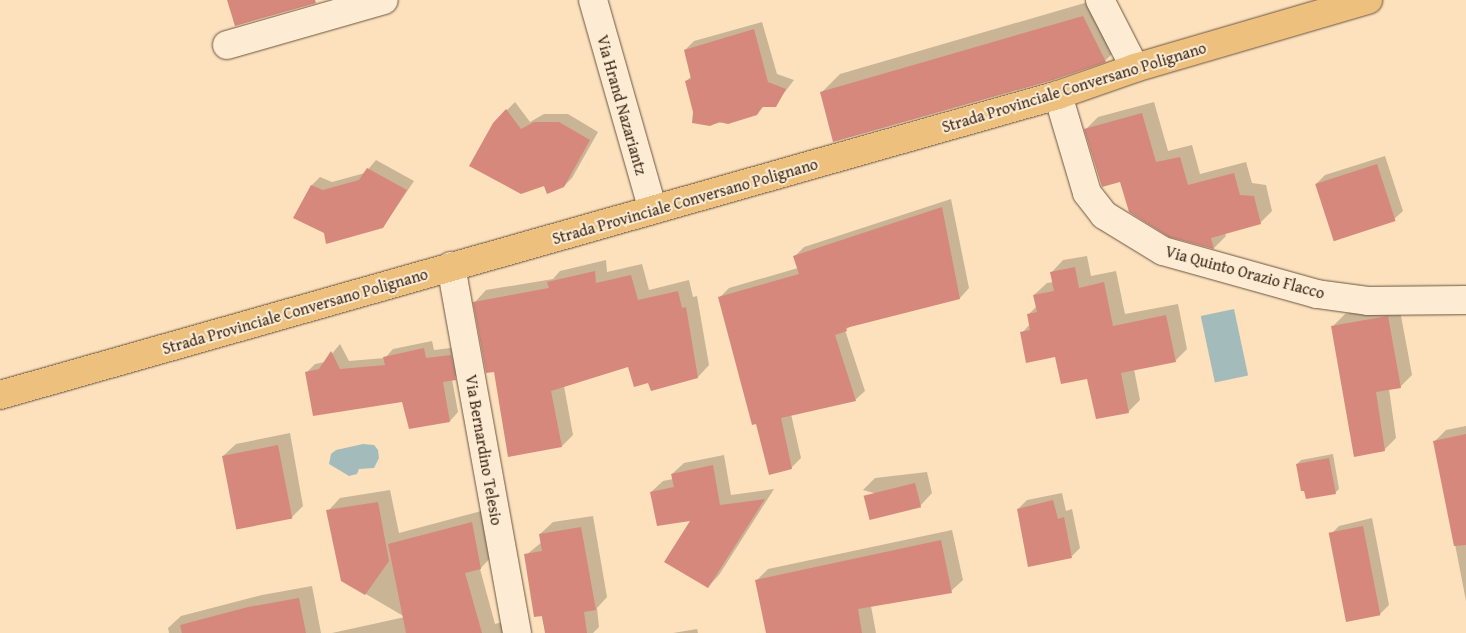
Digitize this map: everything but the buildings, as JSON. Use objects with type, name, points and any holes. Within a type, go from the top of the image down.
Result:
[{"type":"main road","name":"Strada Provinciale Conversano Polignano","points":[[0,395],[1058,95],[1135,68],[1355,2]]},
{"type":"street","points":[[227,45],[384,0]]},
{"type":"street","name":"Via Hrand Nazariantz","points":[[593,0],[653,210]]},
{"type":"street","points":[[1100,0],[1135,68]]},
{"type":"street","name":"Via Quinto Orazio Flacco","points":[[1058,95],[1087,193],[1104,216],[1163,251],[1317,294],[1368,301],[1466,300]]},
{"type":"street","name":"Via Bernardino Telesio","points":[[451,266],[517,633]]},
{"type":"water","points":[[1234,309],[1248,376],[1215,383],[1201,316]]},
{"type":"water","points":[[363,444],[374,445],[378,450],[379,458],[374,468],[359,469],[357,474],[349,476],[329,464],[331,454],[336,450]]}]
